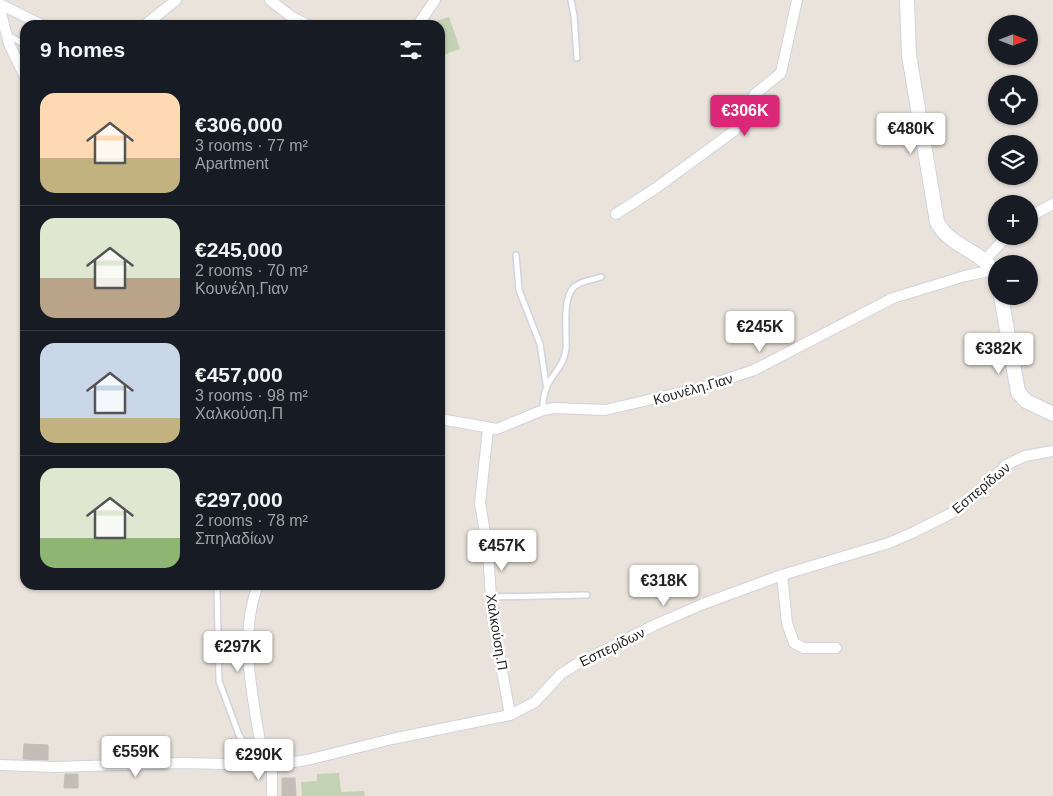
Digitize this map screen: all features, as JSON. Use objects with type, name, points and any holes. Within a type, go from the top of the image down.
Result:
[{"type":"main road","points":[[907,0],[910,55],[935,214],[945,235],[988,267]]},
{"type":"main road","points":[[1003,305],[1018,392],[1026,401],[1053,414]]},
{"type":"street","points":[[151,20],[176,0]]},
{"type":"street","points":[[270,0],[289,20]]},
{"type":"street","points":[[421,20],[435,0]]},
{"type":"street","points":[[616,214],[656,188],[734,130],[755,94],[781,72],[797,0]]},
{"type":"street","points":[[0,4],[32,20]]},
{"type":"street","points":[[0,9],[6,34],[20,66]]},
{"type":"street","points":[[1038,212],[1053,204]]},
{"type":"street","name":"Κουνέλη.Γιαν","points":[[488,429],[497,429],[543,410],[555,408],[605,410],[648,402],[723,382],[754,370],[893,298],[988,270]]},
{"type":"street","points":[[445,420],[488,429]]},
{"type":"street","name":"Χαλκούση.Π","points":[[488,429],[480,504],[488,551],[492,614],[506,681],[510,715]]},
{"type":"street","name":"Εσπερίδων","points":[[0,765],[55,767],[183,763],[265,765],[308,760],[392,739],[510,715],[535,702],[561,674],[575,665],[703,604],[782,574],[889,543],[914,532],[950,514],[981,491],[1006,465],[1025,456],[1053,451]]},
{"type":"street","points":[[782,574],[787,623],[790,637],[794,643],[804,648],[836,648]]},
{"type":"street","points":[[257,590],[250,612],[248,645],[265,765],[272,796]]},
{"type":"lane","points":[[571,0],[574,16],[576,58]]},
{"type":"lane","points":[[6,34],[20,42]]},
{"type":"lane","points":[[516,254],[519,290],[540,344],[546,385],[543,410]]},
{"type":"lane","points":[[546,385],[562,361],[566,351],[567,300],[572,289],[601,277]]},
{"type":"lane","points":[[217,590],[219,681],[239,735],[265,765]]},
{"type":"lane","points":[[491,597],[587,595]]},
{"type":"green space","points":[[449,17],[460,49],[445,54],[445,20],[440,20]]},
{"type":"green space","points":[[339,773],[341,792],[364,791],[365,796],[302,796],[301,782],[317,781],[317,774]]},
{"type":"building","points":[[24,744],[48,745],[48,760],[23,759]]},
{"type":"building","points":[[65,774],[78,774],[78,788],[64,788]]},
{"type":"building","points":[[282,778],[295,778],[296,796],[282,796]]}]
